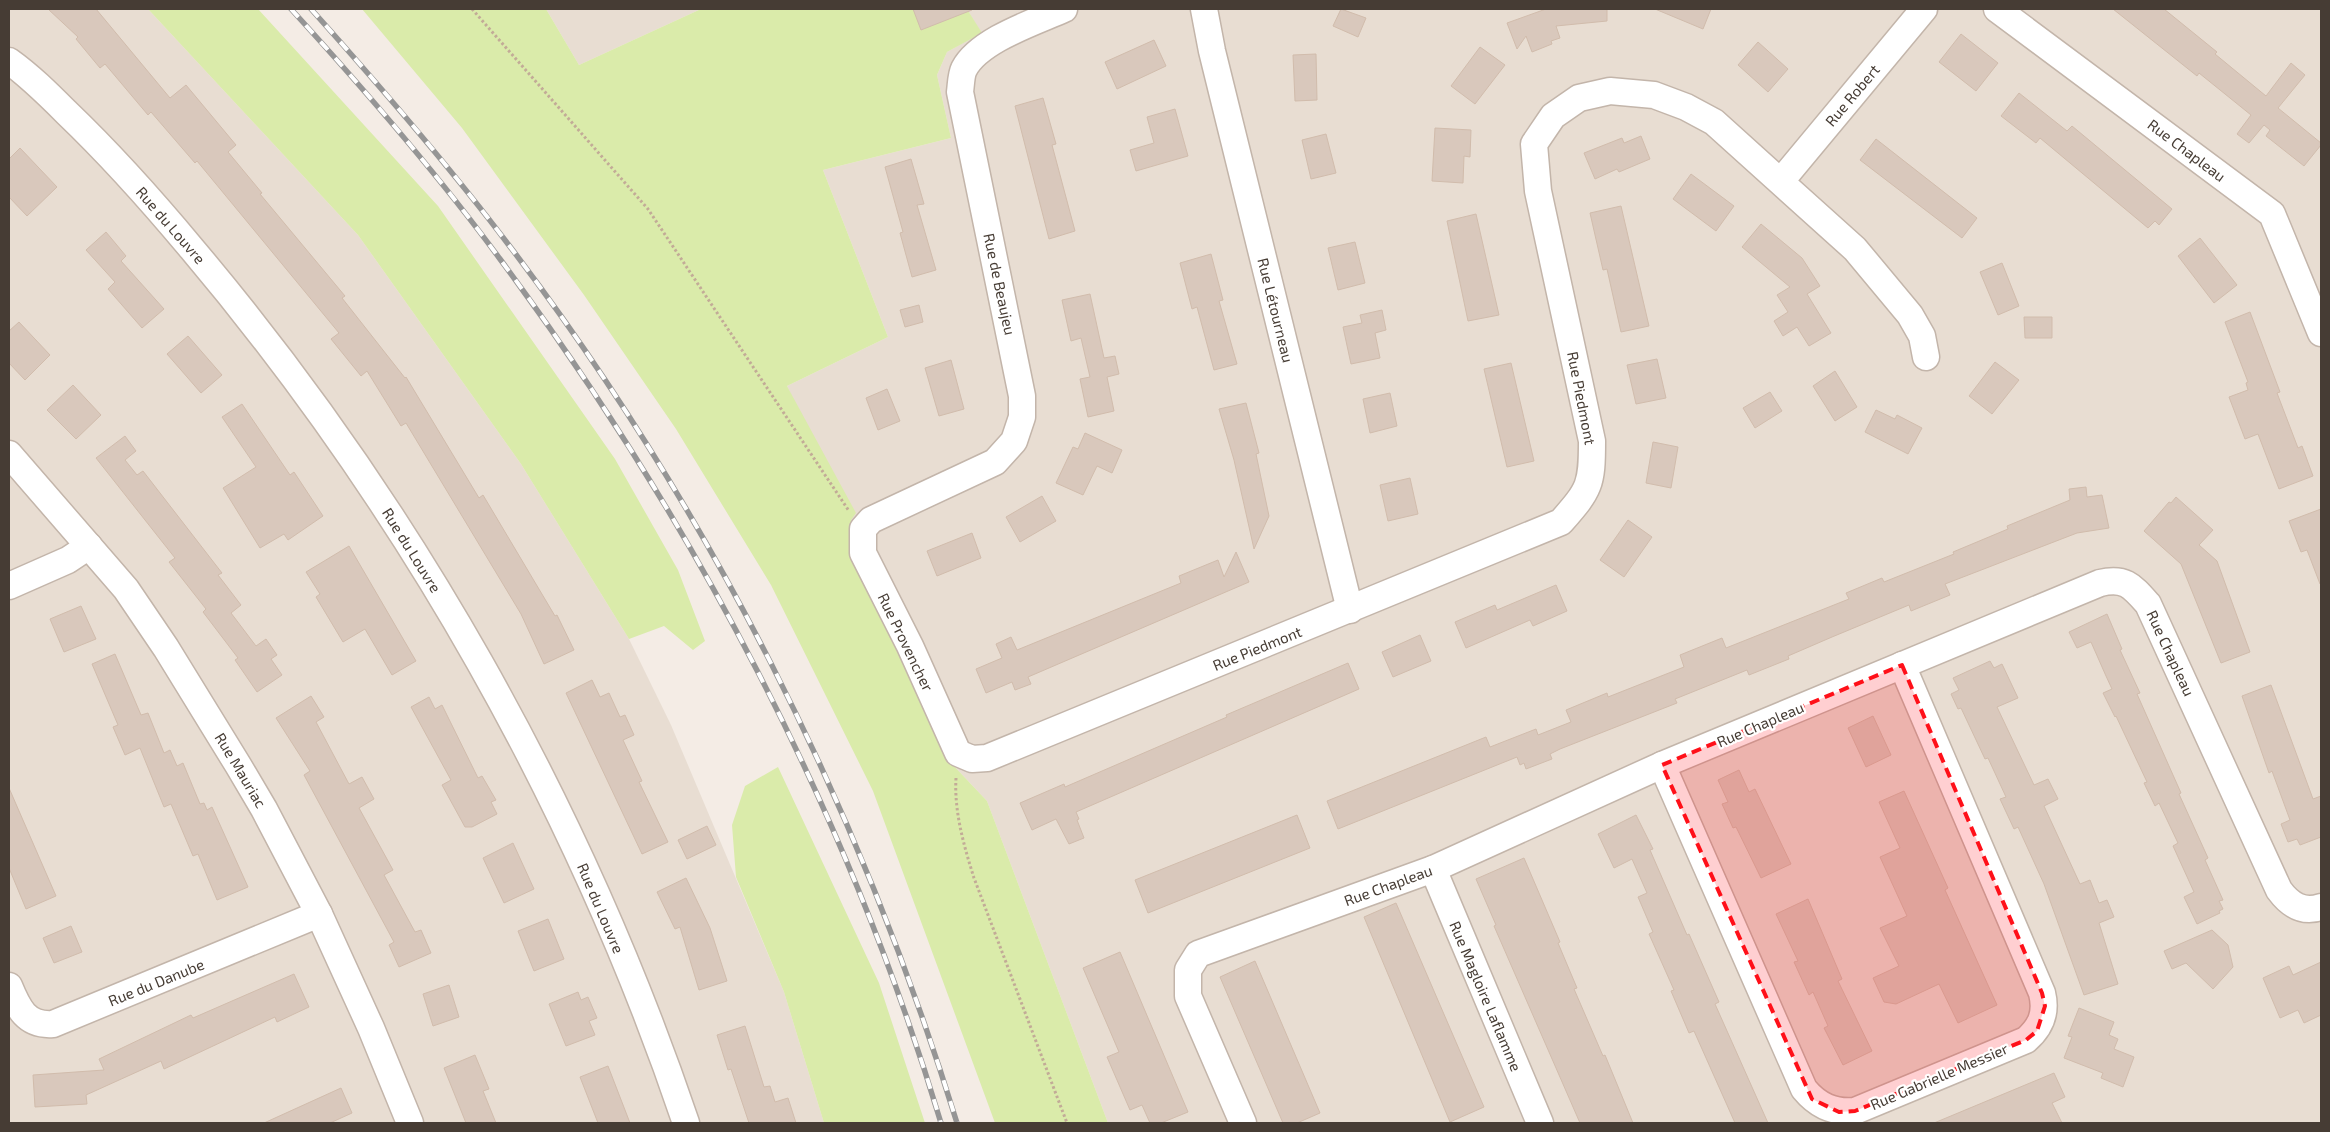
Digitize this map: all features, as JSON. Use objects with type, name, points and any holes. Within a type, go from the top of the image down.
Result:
[{"type":"street","name":"Rue de Beaujeu","points":[[862,529],[871,520],[995,462],[1014,441],[1022,416],[1022,396],[960,92],[963,70],[974,54],[993,42],[1064,9]]},
{"type":"street","name":"Rue Létourneau","points":[[1204,9],[1212,51],[1350,610]]},
{"type":"street","name":"Rue Robert","points":[[1781,181],[1924,9]]},
{"type":"street","name":"Rue Chapleau","points":[[1998,9],[2272,214],[2321,334]]},
{"type":"street","name":"Rue du Louvre","points":[[9,61],[33,80],[82,127],[193,250],[269,343],[353,458],[386,509],[459,627],[544,782],[609,925],[648,1020],[686,1123]]},
{"type":"street","name":"Rue Piedmont","points":[[958,753],[972,759],[987,758],[1561,522],[1584,496],[1592,474],[1592,441],[1538,191],[1534,144],[1553,116],[1579,98],[1610,91],[1654,95],[1714,122],[1855,249],[1914,322],[1922,336],[1926,357]]},
{"type":"street","name":"Rue Mauriac","points":[[9,454],[126,589],[189,685],[264,809],[319,914],[371,1028],[410,1123]]},
{"type":"street","name":"Rue Provencher","points":[[862,529],[863,553],[910,646],[958,753]]},
{"type":"street","points":[[9,586],[68,560],[89,546]]},
{"type":"street","name":"Rue Chapleau","points":[[1243,1123],[1188,996],[1188,970],[1198,954],[1433,869],[1662,765],[2100,583],[2115,580],[2132,586],[2148,604],[2279,890],[2286,900],[2296,907],[2307,909],[2321,907]]},
{"type":"street","name":"Rue Gabrielle Messier","points":[[1662,765],[1804,1089],[1812,1099],[1839,1112],[1855,1111],[2026,1040],[2037,1031],[2045,1006],[2042,993],[1902,665]]},
{"type":"street","name":"Rue Magloire Laflamme","points":[[1433,869],[1540,1123]]},
{"type":"street","name":"Rue du Danube","points":[[9,986],[20,1010],[29,1019],[40,1024],[53,1024],[319,914]]},
{"type":"path","points":[[472,9],[648,210],[844,502],[849,513],[862,529]]},
{"type":"path","points":[[958,753],[956,792],[963,842],[974,878],[1067,1123]]},
{"type":"highlighted area","points":[[1902,665],[2042,993],[2045,1006],[2037,1031],[2026,1040],[1855,1111],[1839,1112],[1812,1099],[1662,765]]},
{"type":"shaded area","points":[[9,9],[148,9],[358,235],[521,464],[629,639],[671,725],[784,992],[824,1123],[9,1123]]},
{"type":"shaded area","points":[[546,9],[701,9],[579,65]]},
{"type":"shaded area","points":[[967,9],[2321,9],[2321,1123],[1108,1123],[987,801],[952,764],[851,557],[851,520],[787,386],[888,337],[823,170],[951,138],[937,75],[947,52],[981,33]]},
{"type":"green space","points":[[148,9],[258,9],[438,206],[615,459],[678,570],[705,641],[693,650],[664,626],[629,639],[521,464],[358,235]]},
{"type":"green space","points":[[362,9],[546,9],[579,65],[701,9],[967,9],[982,33],[947,52],[937,75],[951,138],[823,170],[888,337],[787,386],[856,513],[851,520],[851,557],[952,764],[987,801],[1108,1123],[995,1123],[873,791],[771,585],[676,429],[584,295],[462,128]]},
{"type":"green space","points":[[778,767],[879,983],[925,1123],[824,1123],[784,992],[736,877],[732,825],[745,786]]},
{"type":"building","points":[[48,9],[96,9],[170,98],[186,85],[236,145],[228,152],[262,193],[260,194],[345,296],[342,298],[406,377],[479,498],[483,495],[555,616],[557,615],[574,650],[544,664],[521,614],[406,423],[401,426],[367,371],[361,376],[331,339],[339,333],[197,161],[195,163],[151,112],[148,115],[105,64],[100,68],[76,39],[78,37]]},
{"type":"building","points":[[913,9],[972,9],[972,10],[921,30]]},
{"type":"building","points":[[1341,9],[1366,18],[1358,37],[1333,26]]},
{"type":"building","points":[[1546,9],[1607,9],[1607,21],[1556,26],[1560,38],[1551,41],[1552,44],[1532,52],[1526,36],[1517,49],[1507,23]]},
{"type":"building","points":[[1655,9],[1711,9],[1703,29]]},
{"type":"building","points":[[2113,9],[2164,9],[2217,52],[2215,54],[2266,96],[2291,63],[2305,75],[2278,108],[2321,143],[2321,145],[2304,166],[2266,136],[2270,130],[2264,125],[2249,143],[2237,134],[2251,115],[2199,73],[2197,76]]},
{"type":"building","points":[[1961,34],[1998,63],[1976,91],[1939,62]]},
{"type":"building","points":[[1154,40],[1166,66],[1117,89],[1105,62]]},
{"type":"building","points":[[1758,42],[1788,69],[1768,92],[1738,65]]},
{"type":"building","points":[[1480,47],[1505,65],[1475,104],[1451,86]]},
{"type":"building","points":[[1316,54],[1317,100],[1295,101],[1293,55]]},
{"type":"building","points":[[2019,93],[2067,131],[2072,126],[2172,209],[2159,225],[2155,221],[2148,228],[2040,138],[2036,143],[2001,116]]},
{"type":"building","points":[[1043,98],[1056,144],[1052,145],[1075,231],[1049,239],[1015,106]]},
{"type":"building","points":[[1175,109],[1188,156],[1136,171],[1130,150],[1154,143],[1147,117]]},
{"type":"building","points":[[1435,128],[1471,130],[1470,157],[1464,156],[1463,183],[1432,181]]},
{"type":"building","points":[[1326,134],[1336,173],[1311,179],[1302,140]]},
{"type":"building","points":[[1641,136],[1650,159],[1619,172],[1617,169],[1595,179],[1584,153],[1622,138],[1624,143]]},
{"type":"building","points":[[1876,139],[1977,218],[1962,238],[1860,160]]},
{"type":"building","points":[[20,148],[57,187],[27,216],[9,197],[9,159]]},
{"type":"building","points":[[911,159],[924,204],[917,205],[936,270],[912,277],[900,233],[903,232],[885,167]]},
{"type":"building","points":[[1691,174],[1734,206],[1716,231],[1673,199]]},
{"type":"building","points":[[1621,206],[1649,326],[1621,332],[1607,269],[1603,270],[1590,213]]},
{"type":"building","points":[[1476,214],[1499,315],[1468,321],[1447,221]]},
{"type":"building","points":[[1761,224],[1802,258],[1820,286],[1807,294],[1831,333],[1809,346],[1797,327],[1783,336],[1774,321],[1788,312],[1777,295],[1790,287],[1742,247]]},
{"type":"building","points":[[106,232],[126,256],[121,261],[164,309],[142,328],[108,289],[115,282],[86,250]]},
{"type":"building","points":[[2200,238],[2237,285],[2214,303],[2178,256]]},
{"type":"building","points":[[1355,242],[1365,283],[1338,290],[1328,248]]},
{"type":"building","points":[[1211,254],[1223,300],[1219,301],[1237,364],[1214,370],[1197,307],[1192,309],[1180,263]]},
{"type":"building","points":[[2002,263],[2019,306],[1998,315],[1980,272]]},
{"type":"building","points":[[1090,294],[1104,358],[1115,356],[1119,374],[1107,377],[1114,411],[1088,417],[1080,379],[1090,377],[1081,338],[1071,341],[1062,300]]},
{"type":"building","points":[[919,305],[923,322],[905,327],[900,310]]},
{"type":"building","points":[[1382,310],[1386,330],[1375,333],[1380,358],[1351,364],[1343,327],[1362,323],[1360,315]]},
{"type":"building","points":[[2250,312],[2280,392],[2277,393],[2298,448],[2302,446],[2313,476],[2279,489],[2258,434],[2245,439],[2229,397],[2248,390],[2246,383],[2248,382],[2225,322]]},
{"type":"building","points":[[2024,317],[2052,317],[2052,338],[2025,338]]},
{"type":"building","points":[[19,322],[50,355],[25,380],[9,363],[9,331]]},
{"type":"building","points":[[188,336],[222,375],[201,393],[167,354]]},
{"type":"building","points":[[1657,359],[1666,398],[1636,404],[1627,365]]},
{"type":"building","points":[[951,360],[964,409],[939,416],[925,368]]},
{"type":"building","points":[[1995,362],[2019,380],[1992,414],[1969,396]]},
{"type":"building","points":[[1511,363],[1534,461],[1507,467],[1484,369]]},
{"type":"building","points":[[1835,371],[1857,407],[1835,421],[1813,386]]},
{"type":"building","points":[[73,385],[101,415],[76,439],[47,410]]},
{"type":"building","points":[[887,389],[900,421],[878,430],[866,398]]},
{"type":"building","points":[[1770,392],[1782,411],[1755,428],[1743,408]]},
{"type":"building","points":[[1390,393],[1397,426],[1370,433],[1363,399]]},
{"type":"building","points":[[1246,403],[1259,453],[1256,454],[1269,516],[1254,549],[1234,460],[1219,409]]},
{"type":"building","points":[[242,404],[290,475],[294,472],[323,516],[288,540],[284,534],[260,548],[223,488],[256,467],[222,417]]},
{"type":"building","points":[[1876,410],[1895,419],[1897,415],[1922,428],[1908,454],[1865,432]]},
{"type":"building","points":[[1085,433],[1122,450],[1112,473],[1097,466],[1083,495],[1056,483],[1073,447],[1078,449]]},
{"type":"building","points":[[125,436],[136,451],[125,460],[137,475],[143,471],[222,573],[218,575],[241,605],[231,613],[256,646],[266,639],[277,655],[271,659],[282,675],[257,692],[235,660],[238,658],[203,612],[206,609],[169,562],[175,558],[96,458]]},
{"type":"building","points":[[1653,442],[1678,447],[1671,488],[1646,483]]},
{"type":"building","points":[[1410,478],[1418,514],[1388,521],[1380,485]]},
{"type":"building","points":[[2086,487],[2087,497],[2102,495],[2109,528],[2077,533],[1945,584],[1950,595],[1911,611],[1909,605],[1788,656],[1789,659],[1749,675],[1747,670],[1675,699],[1677,703],[1560,749],[1550,754],[1552,759],[1526,769],[1524,763],[1520,765],[1517,757],[1338,829],[1327,801],[1486,737],[1490,747],[1536,729],[1538,735],[1571,722],[1566,710],[1607,693],[1608,697],[1684,667],[1680,655],[1722,638],[1726,648],[1849,599],[1846,593],[1882,578],[1884,582],[1954,554],[1953,552],[2008,529],[2007,526],[2070,500],[2069,489]]},
{"type":"building","points":[[1042,496],[1056,521],[1020,542],[1006,517]]},
{"type":"building","points":[[2176,497],[2213,530],[2199,545],[2217,561],[2250,652],[2221,663],[2181,564],[2144,531],[2169,502],[2171,503]]},
{"type":"building","points":[[2321,509],[2320,584],[2307,550],[2301,552],[2289,521]]},
{"type":"building","points":[[1628,520],[1652,537],[1624,577],[1600,560]]},
{"type":"building","points":[[972,533],[981,558],[937,576],[927,551]]},
{"type":"building","points":[[349,546],[416,661],[392,675],[365,629],[343,642],[316,597],[320,594],[306,572]]},
{"type":"building","points":[[1236,552],[1249,582],[1028,677],[1031,684],[1015,690],[1012,682],[986,693],[976,669],[1002,658],[996,644],[1011,637],[1017,650],[1181,583],[1179,576],[1218,560],[1224,577]]},
{"type":"building","points":[[1556,585],[1567,611],[1533,626],[1530,620],[1466,648],[1455,622],[1495,605],[1497,610]]},
{"type":"building","points":[[81,606],[96,639],[64,652],[50,619]]},
{"type":"building","points":[[2107,614],[2122,649],[2120,650],[2140,693],[2137,694],[2181,793],[2179,794],[2208,858],[2205,860],[2223,900],[2219,901],[2223,909],[2219,911],[2220,913],[2197,924],[2184,897],[2194,892],[2173,846],[2178,843],[2159,803],[2155,806],[2144,783],[2147,782],[2103,693],[2112,689],[2091,642],[2077,648],[2069,632]]},
{"type":"building","points":[[1420,635],[1431,661],[1393,677],[1382,652]]},
{"type":"building","points":[[115,654],[141,715],[148,713],[164,753],[170,750],[177,766],[183,763],[200,804],[204,803],[207,810],[212,807],[248,887],[217,900],[198,854],[193,856],[171,804],[164,807],[140,748],[125,755],[113,727],[118,725],[92,664]]},
{"type":"building","points":[[1990,661],[1994,668],[2002,664],[2018,698],[1997,707],[2034,785],[2048,779],[2058,799],[2044,806],[2080,884],[2090,880],[2099,903],[2107,900],[2114,917],[2099,923],[2118,984],[2084,995],[2044,884],[2018,827],[2014,829],[2000,799],[2006,797],[1988,758],[1985,759],[1961,708],[1958,709],[1951,694],[1959,690],[1953,678]]},
{"type":"building","points":[[1348,663],[1359,689],[1076,812],[1084,838],[1069,844],[1056,819],[1032,830],[1020,803],[1064,784],[1065,787]]},
{"type":"building","points":[[592,680],[600,697],[609,693],[620,717],[625,715],[634,735],[623,740],[642,781],[639,782],[668,842],[642,854],[566,693]]},
{"type":"building","points":[[2271,685],[2313,799],[2321,796],[2321,837],[2300,845],[2297,839],[2288,842],[2281,824],[2290,820],[2272,771],[2269,773],[2242,696]]},
{"type":"building","points":[[311,696],[324,717],[316,722],[349,784],[362,777],[374,799],[359,808],[393,870],[384,875],[415,932],[421,930],[431,953],[399,967],[389,945],[394,942],[304,775],[310,771],[276,718]]},
{"type":"building","points":[[429,697],[435,709],[442,705],[478,778],[482,776],[496,800],[491,802],[497,814],[472,827],[465,827],[442,785],[451,780],[411,707]]},
{"type":"building","points":[[1873,716],[1891,755],[1866,767],[1848,728]]},
{"type":"building","points":[[1739,770],[1749,792],[1755,789],[1791,864],[1761,878],[1736,827],[1733,828],[1722,804],[1728,802],[1718,780]]},
{"type":"building","points":[[9,788],[56,896],[26,909],[9,868]]},
{"type":"building","points":[[1904,791],[1948,888],[1945,890],[1997,1005],[1958,1023],[1939,984],[1896,1004],[1884,1002],[1873,978],[1899,966],[1880,928],[1907,916],[1880,857],[1900,848],[1879,802]]},
{"type":"building","points":[[1297,815],[1310,848],[1148,913],[1135,880]]},
{"type":"building","points":[[1636,815],[1653,849],[1650,850],[1687,935],[1689,934],[1719,1002],[1715,1004],[1768,1123],[1735,1123],[1694,1031],[1689,1033],[1671,991],[1674,990],[1649,934],[1653,932],[1638,897],[1647,893],[1632,859],[1614,868],[1598,834]]},
{"type":"building","points":[[707,826],[716,845],[687,859],[678,840]]},
{"type":"building","points":[[513,843],[534,889],[504,903],[483,858]]},
{"type":"building","points":[[1524,858],[1560,942],[1558,943],[1577,988],[1574,989],[1603,1056],[1605,1055],[1633,1123],[1580,1123],[1494,926],[1496,925],[1476,879]]},
{"type":"building","points":[[686,878],[710,928],[727,981],[699,990],[680,927],[675,929],[657,892]]},
{"type":"building","points":[[1808,899],[1842,979],[1838,981],[1872,1051],[1843,1065],[1824,1028],[1828,1026],[1813,992],[1809,995],[1794,962],[1798,961],[1776,914]]},
{"type":"building","points":[[1396,903],[1484,1107],[1450,1122],[1364,917]]},
{"type":"building","points":[[548,919],[564,959],[534,971],[518,931]]},
{"type":"building","points":[[71,926],[82,952],[54,963],[43,938]]},
{"type":"building","points":[[2212,930],[2228,945],[2233,967],[2213,989],[2186,963],[2172,969],[2164,951]]},
{"type":"building","points":[[1120,952],[1188,1112],[1161,1123],[1150,1123],[1142,1105],[1130,1110],[1107,1057],[1119,1052],[1083,968]]},
{"type":"building","points":[[1255,961],[1320,1113],[1297,1123],[1283,1123],[1220,977]]},
{"type":"building","points":[[2321,962],[2321,1015],[2304,1023],[2298,1010],[2280,1018],[2263,978],[2289,966],[2293,975]]},
{"type":"building","points":[[294,974],[309,1007],[277,1022],[275,1017],[164,1069],[161,1061],[86,1095],[87,1104],[35,1107],[33,1075],[104,1070],[99,1059],[191,1015],[193,1018]]},
{"type":"building","points":[[449,985],[459,1017],[433,1026],[423,994]]},
{"type":"building","points":[[578,992],[581,1000],[588,997],[597,1018],[589,1021],[595,1035],[566,1046],[549,1004]]},
{"type":"building","points":[[2079,1008],[2114,1022],[2109,1035],[2118,1039],[2114,1049],[2134,1057],[2123,1087],[2101,1078],[2103,1073],[2064,1058],[2072,1037],[2068,1036]]},
{"type":"building","points":[[745,1026],[764,1087],[770,1086],[775,1102],[788,1098],[796,1123],[749,1123],[731,1069],[728,1070],[717,1035]]},
{"type":"building","points":[[475,1055],[489,1089],[483,1091],[496,1123],[466,1123],[444,1068]]},
{"type":"building","points":[[608,1066],[630,1123],[598,1123],[580,1077]]},
{"type":"building","points":[[2054,1073],[2065,1097],[2052,1103],[2062,1123],[1934,1123]]},
{"type":"building","points":[[341,1088],[352,1113],[330,1123],[264,1123]]},
{"type":"railway","points":[[291,9],[399,131],[451,194],[500,259],[571,358],[637,460],[700,565],[758,672],[811,782],[860,894],[903,1008],[941,1123]]},
{"type":"railway","points":[[311,9],[412,124],[508,244],[581,344],[649,448],[712,554],[771,664],[825,776],[874,890],[918,1006],[957,1123]]}]
